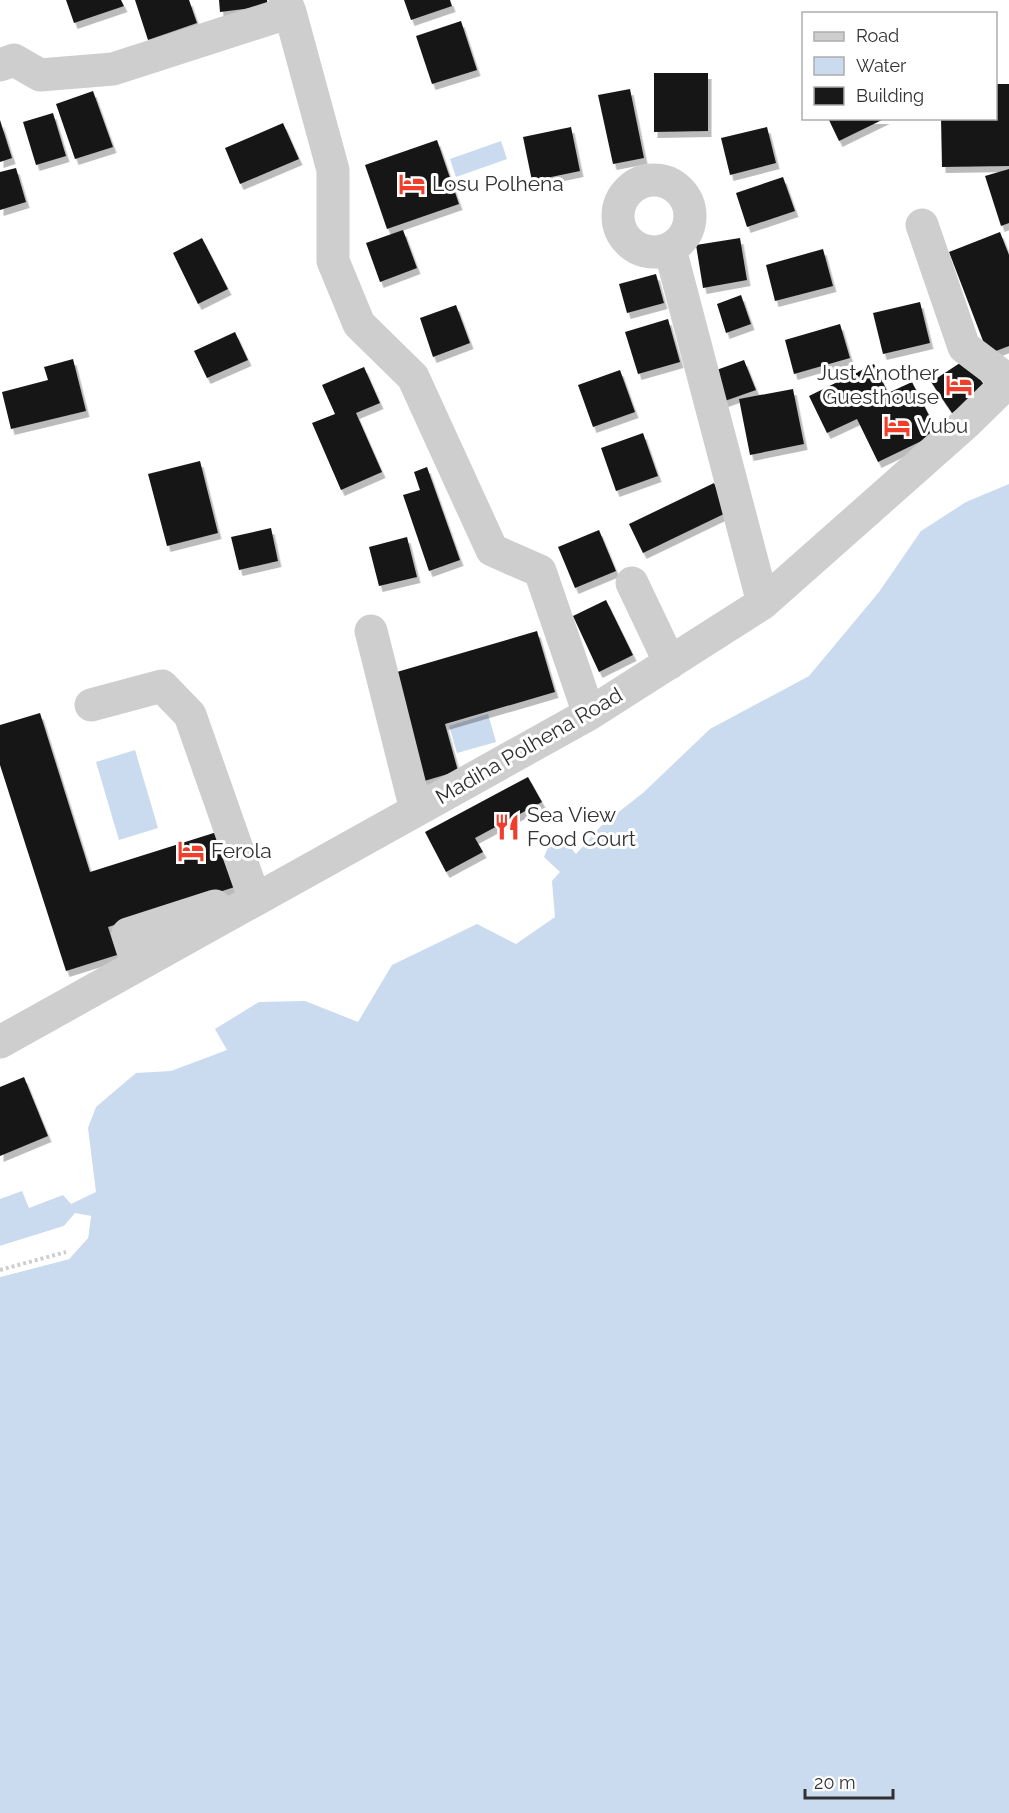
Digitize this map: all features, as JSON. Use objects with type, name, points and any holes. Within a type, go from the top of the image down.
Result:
[{"type":"street","points":[[0,65],[14,60],[40,75],[113,69],[287,6],[333,170],[333,261],[359,324],[413,377],[492,550],[540,572],[589,714]]},
{"type":"street","points":[[922,225],[964,347],[1009,381]]},
{"type":"street","points":[[670,249],[763,603]]},
{"type":"street","name":"Madiha Polhena Road","points":[[0,1042],[589,714],[763,603],[965,424],[1009,381]]},
{"type":"street","points":[[632,584],[670,663]]},
{"type":"street","points":[[371,631],[416,810]]},
{"type":"street","points":[[91,705],[162,686],[190,715],[241,908]]},
{"type":"path","points":[[0,1270],[66,1252]]},
{"type":"water","points":[[501,141],[507,159],[456,177],[450,159]]},
{"type":"water","points":[[1009,484],[1009,1813],[0,1813],[0,1277],[69,1259],[88,1238],[91,1216],[75,1214],[64,1226],[0,1246],[0,1199],[22,1191],[29,1208],[63,1195],[71,1204],[96,1192],[88,1128],[96,1107],[136,1073],[171,1071],[227,1050],[215,1029],[259,1002],[305,1001],[358,1022],[392,965],[477,924],[516,944],[555,917],[552,881],[560,872],[544,857],[550,842],[564,840],[576,854],[601,826],[644,792],[710,729],[809,676],[879,592],[921,531],[966,502]]},
{"type":"water","points":[[488,714],[496,742],[457,753],[449,726]]},
{"type":"water","points":[[135,750],[158,828],[119,840],[96,762]]},
{"type":"pier","points":[[75,1213],[91,1216],[88,1238],[69,1259],[0,1277],[0,1274],[67,1256],[85,1237],[88,1219],[76,1217],[65,1229],[0,1249],[0,1246],[64,1226]]},
{"type":"building","points":[[66,0],[121,0],[124,6],[74,23]]},
{"type":"building","points":[[135,0],[189,0],[197,23],[148,40]]},
{"type":"building","points":[[219,0],[267,0],[268,6],[220,12]]},
{"type":"building","points":[[404,0],[450,0],[452,6],[411,20]]},
{"type":"building","points":[[461,21],[477,70],[432,84],[416,36]]},
{"type":"building","points":[[654,73],[708,73],[708,131],[654,132]]},
{"type":"building","points":[[997,84],[1009,84],[1009,166],[942,167],[941,120],[997,120]]},
{"type":"building","points":[[630,89],[644,158],[613,164],[598,95]]},
{"type":"building","points":[[93,91],[113,147],[75,159],[56,104]]},
{"type":"building","points":[[53,113],[66,156],[36,165],[23,122]]},
{"type":"building","points":[[0,120],[12,158],[0,162]]},
{"type":"building","points":[[829,120],[882,120],[839,141]]},
{"type":"building","points":[[283,123],[299,159],[240,184],[225,148]]},
{"type":"building","points":[[571,127],[580,171],[532,181],[523,137]]},
{"type":"building","points":[[767,127],[776,163],[730,175],[721,138]]},
{"type":"building","name":"Losu Polhena","points":[[437,140],[459,204],[387,229],[365,165]]},
{"type":"building","points":[[16,168],[26,202],[0,210],[0,172]]},
{"type":"building","points":[[1009,169],[1009,223],[1001,226],[985,176]]},
{"type":"building","points":[[783,177],[795,211],[747,227],[736,193]]},
{"type":"building","points":[[403,230],[417,268],[380,282],[366,243]]},
{"type":"building","points":[[1000,232],[1009,255],[1009,346],[988,354],[949,252]]},
{"type":"building","points":[[202,238],[228,289],[198,304],[173,253]]},
{"type":"building","points":[[740,238],[747,280],[703,288],[696,245]]},
{"type":"building","points":[[823,249],[833,286],[775,301],[766,265]]},
{"type":"building","points":[[656,274],[664,303],[627,313],[619,284]]},
{"type":"building","points":[[741,295],[751,324],[726,333],[717,304]]},
{"type":"building","points":[[920,302],[930,343],[883,354],[873,313]]},
{"type":"building","points":[[456,305],[470,343],[433,357],[420,318]]},
{"type":"building","points":[[668,319],[680,362],[638,374],[625,332]]},
{"type":"building","points":[[840,324],[850,358],[794,374],[785,340]]},
{"type":"building","points":[[235,332],[248,360],[207,378],[194,351]]},
{"type":"building","points":[[73,359],[86,411],[11,429],[2,392],[48,380],[44,367]]},
{"type":"building","name":"Just Another Guesthouse","points":[[966,359],[987,389],[952,413],[931,382]]},
{"type":"building","points":[[744,360],[756,390],[722,402],[711,372]]},
{"type":"building","points":[[874,364],[888,393],[912,382],[938,433],[878,462],[857,419],[827,433],[809,396]]},
{"type":"building","points":[[364,367],[380,403],[356,413],[382,472],[341,490],[312,423],[335,414],[322,385]]},
{"type":"building","points":[[620,370],[635,412],[593,427],[578,385]]},
{"type":"building","points":[[793,389],[804,444],[750,455],[739,399]]},
{"type":"building","points":[[643,433],[658,476],[616,491],[601,448]]},
{"type":"building","points":[[200,461],[218,533],[167,546],[148,474]]},
{"type":"building","points":[[427,467],[460,560],[429,571],[403,495],[420,490],[414,472]]},
{"type":"building","points":[[714,483],[728,512],[643,553],[629,524]]},
{"type":"building","points":[[271,528],[278,561],[239,570],[231,537]]},
{"type":"building","points":[[599,530],[616,571],[575,588],[558,547]]},
{"type":"building","points":[[407,537],[417,577],[379,586],[369,547]]},
{"type":"building","points":[[606,600],[633,655],[599,672],[573,616]]},
{"type":"building","points":[[537,631],[555,692],[445,724],[458,771],[421,782],[390,674]]},
{"type":"building","name":"Ferola","points":[[40,713],[90,872],[220,831],[238,886],[108,927],[117,955],[66,971],[0,765],[0,725]]},
{"type":"building","points":[[528,777],[542,802],[475,838],[483,852],[446,872],[425,832]]},
{"type":"building","points":[[24,1077],[48,1136],[0,1156],[0,1087]]},
{"type":"place","name":"Losu Polhena","points":[[412,184]]},
{"type":"place","name":"Just Another Guesthouse","points":[[959,385]]},
{"type":"place","name":"Vubu","points":[[897,426]]},
{"type":"place","name":"Sea View Food Court","points":[[507,827]]},
{"type":"place","name":"Ferola","points":[[191,851]]}]
